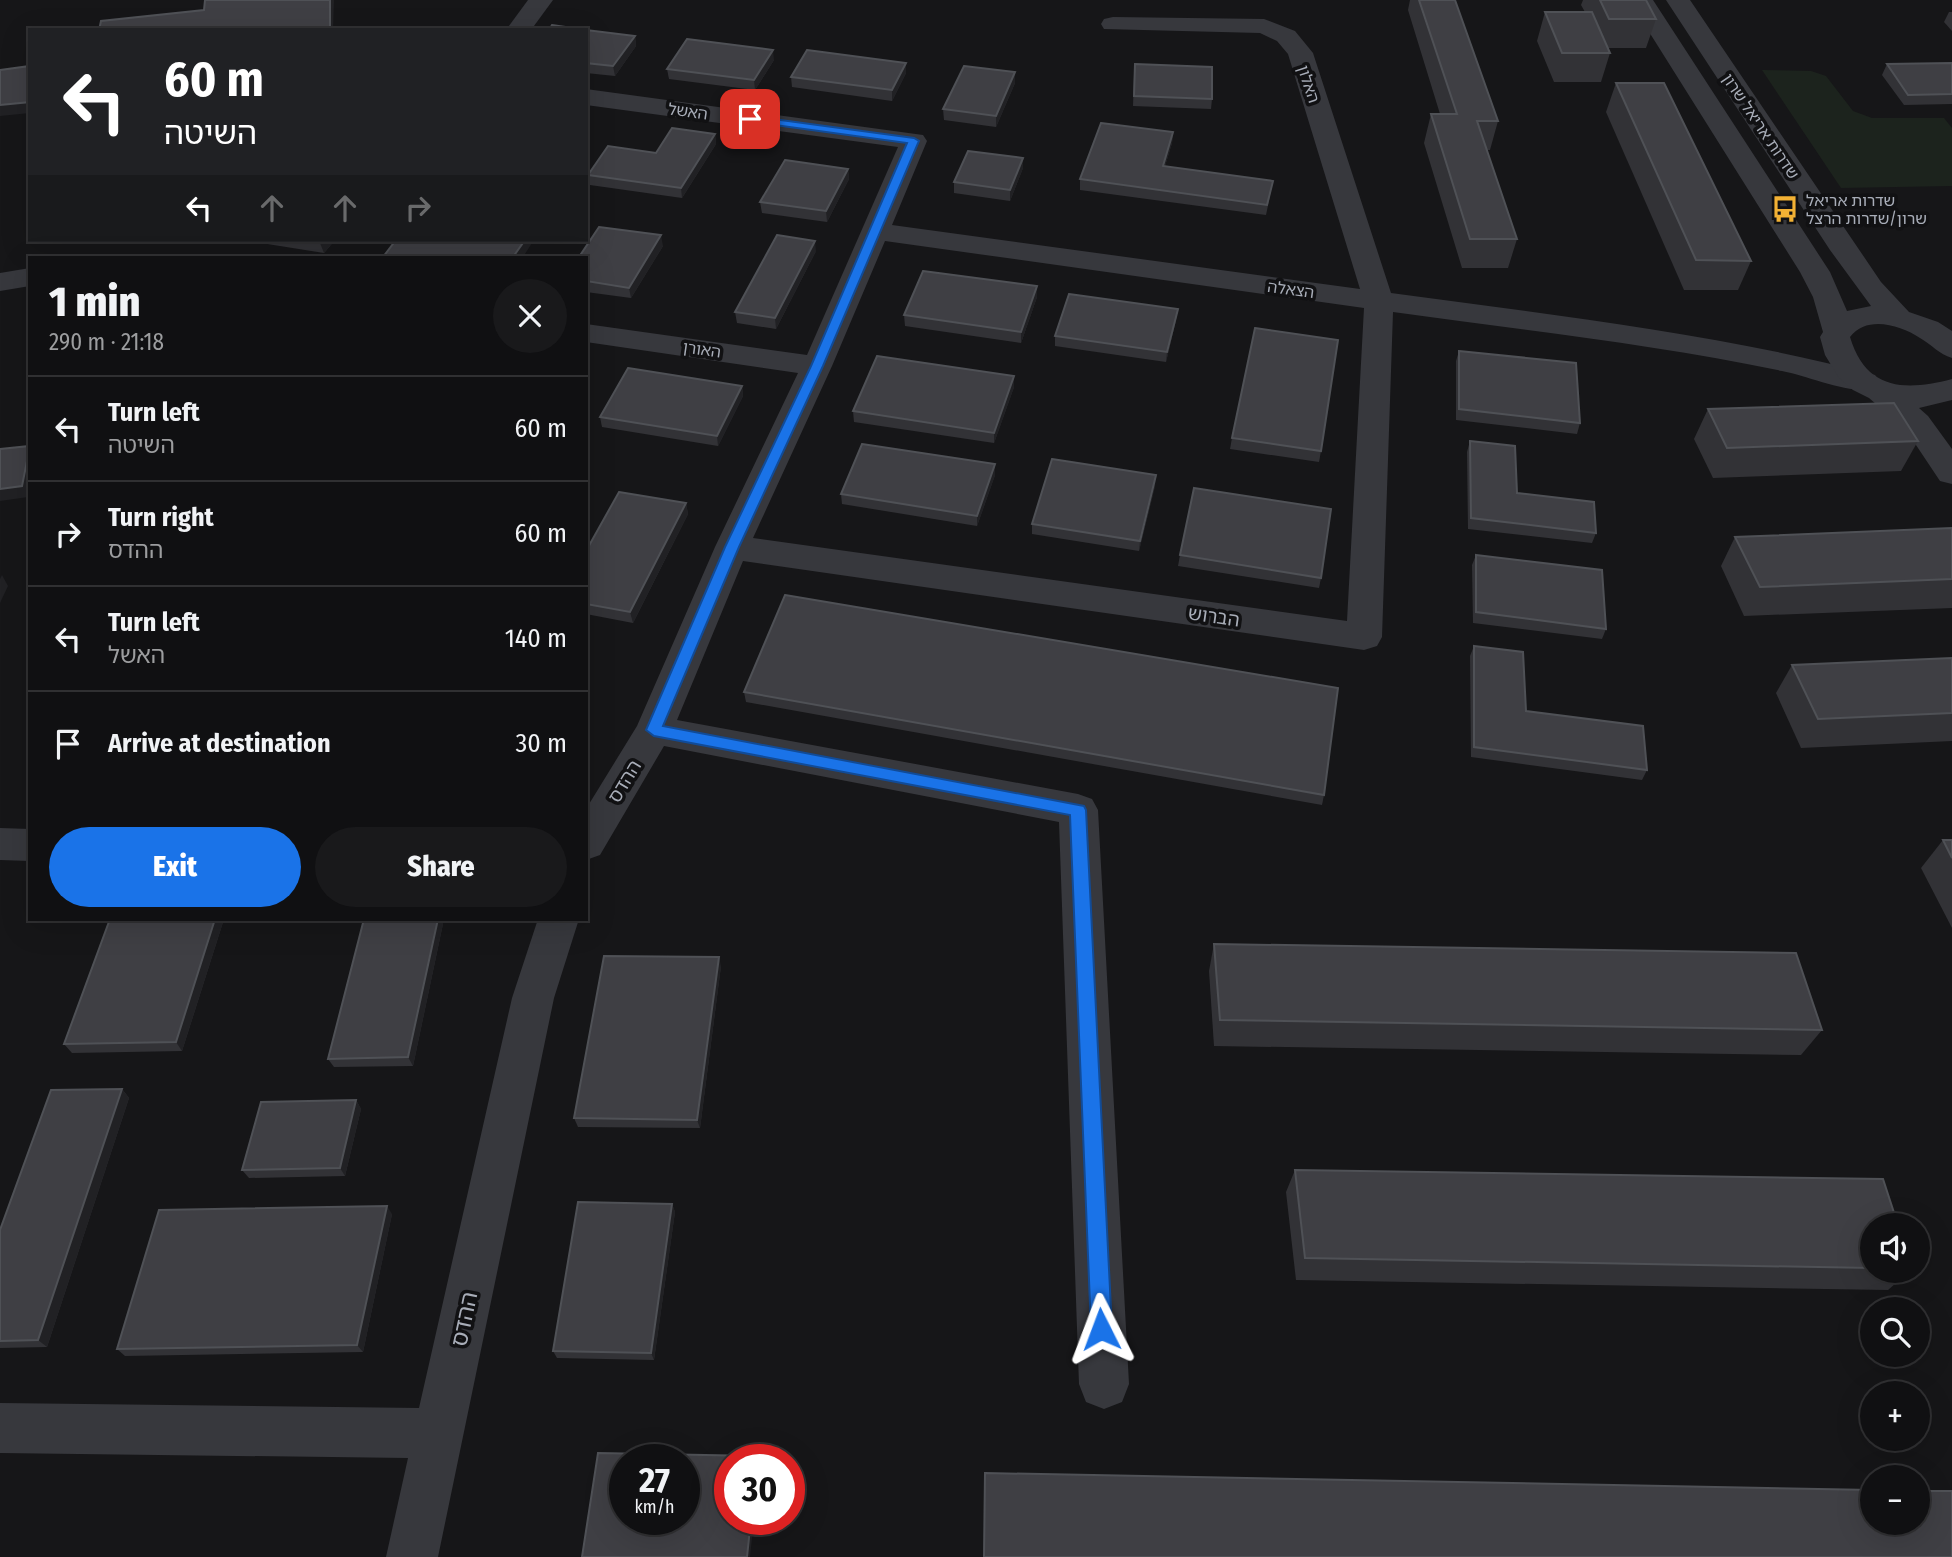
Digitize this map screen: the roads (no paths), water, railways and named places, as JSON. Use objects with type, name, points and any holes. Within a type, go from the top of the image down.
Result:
[{"type":"street","points":[[520,28],[541,0]]},
{"type":"street","name":"שדרות אריאל שרון","points":[[1642,0],[1815,272],[1828,297],[1837,349],[1846,365],[1872,387]]},
{"type":"street","name":"שדרות אריאל שרון","points":[[1678,0],[1843,250],[1879,298],[1898,318]]},
{"type":"street","name":"האלון","points":[[1114,24],[1264,26],[1286,36],[1300,53],[1379,302]]},
{"type":"street","name":"האשל","points":[[588,97],[914,141]]},
{"type":"street","name":"ההדס","points":[[588,841],[654,730],[732,547],[817,366],[914,141]]},
{"type":"street","name":"הצאלה","points":[[875,231],[1708,346],[1801,365],[1900,397],[1922,398],[1952,389]]},
{"type":"street","points":[[0,282],[28,276]]},
{"type":"street","name":"הברוש","points":[[732,547],[1364,637],[1379,302]]},
{"type":"street","name":"הצאלה","points":[[1708,346],[1767,347],[1836,334],[1854,319],[1871,316],[1898,318]]},
{"type":"street","points":[[1898,318],[1923,326],[1942,337],[1952,348]]},
{"type":"street","name":"האורן","points":[[588,333],[817,366]]},
{"type":"street","points":[[1872,387],[1924,431],[1952,473]]},
{"type":"street","points":[[654,730],[1078,810],[1104,1384]]},
{"type":"street","points":[[0,844],[28,845]]},
{"type":"street","name":"ההדס","points":[[412,1557],[533,998],[557,921]]},
{"type":"street","points":[[0,1428],[439,1433]]},
{"type":"place","name":"שדרות אריאל שרון/שדרות הרצל","points":[[1785,209]]}]
